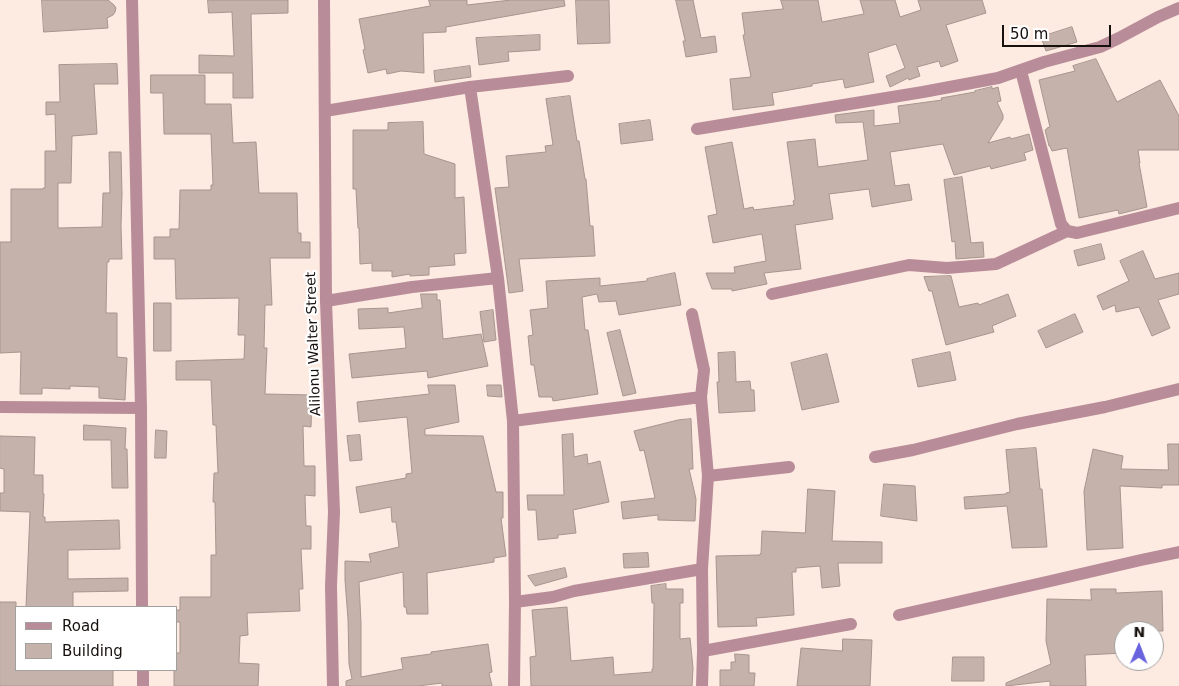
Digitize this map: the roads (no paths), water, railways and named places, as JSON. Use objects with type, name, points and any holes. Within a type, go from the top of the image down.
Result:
[{"type":"street","points":[[132,0],[141,408],[142,606]]},
{"type":"street","name":"Alilonu Walter Street","points":[[324,0],[326,301],[334,512],[331,586],[333,686]]},
{"type":"street","points":[[697,129],[998,78],[1044,62],[1100,47],[1179,8]]},
{"type":"street","points":[[1021,70],[1061,224],[1068,231],[1077,233],[1179,208]]},
{"type":"street","points":[[325,110],[470,87],[568,76]]},
{"type":"street","points":[[470,87],[498,278],[513,421],[514,686]]},
{"type":"street","points":[[772,294],[908,265],[947,268],[996,264],[1068,231]]},
{"type":"street","points":[[326,301],[412,287],[498,278]]},
{"type":"street","points":[[692,314],[704,370],[701,397],[708,476],[702,569],[702,686]]},
{"type":"street","points":[[875,457],[1179,389]]},
{"type":"street","points":[[513,421],[701,397]]},
{"type":"street","points":[[0,407],[141,408]]},
{"type":"street","points":[[708,476],[789,467]]},
{"type":"street","points":[[899,615],[1179,552]]},
{"type":"street","points":[[515,602],[554,597],[574,591],[702,569]]},
{"type":"street","points":[[703,651],[851,624]]},
{"type":"street","points":[[143,671],[143,686]]}]
